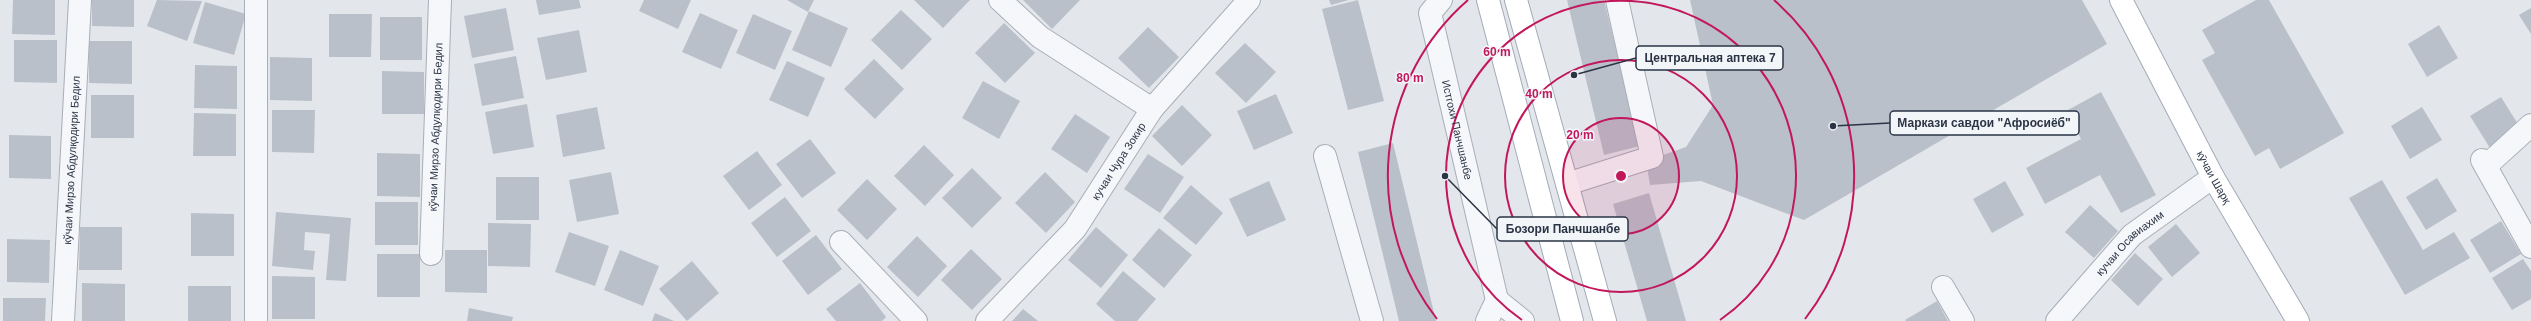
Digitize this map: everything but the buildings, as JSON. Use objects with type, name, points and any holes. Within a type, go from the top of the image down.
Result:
[{"type":"main road","points":[[1488,0],[1572,321]]},
{"type":"main road","points":[[1516,0],[1605,321]]},
{"type":"main road","name":"кӯчаи Шарқ","points":[[2122,0],[2213,177],[2298,321]]},
{"type":"street","name":"кўчаи Мирзо Абдулқодири Бедил","points":[[63,321],[80,0]]},
{"type":"street","points":[[256,0],[256,320]]},
{"type":"street","points":[[424,0],[446,0]]},
{"type":"street","name":"кўчаи Мирзо Абдулқодири Бедил","points":[[431,254],[440,0]]},
{"type":"street","points":[[1000,0],[1040,37],[1152,109]]},
{"type":"street","name":"кучаи Чура Зокир","points":[[987,321],[1075,230],[1152,109],[1249,0]]},
{"type":"street","name":"Истгохи Панчшанбе","points":[[1441,0],[1430,13],[1497,300]]},
{"type":"street","points":[[1567,184],[1652,157],[1617,0]]},
{"type":"street","points":[[2531,125],[2484,163],[2531,247]]},
{"type":"street","points":[[1325,156],[1372,321]]},
{"type":"street","name":"кучаи Осавиахим","points":[[2057,321],[2132,235],[2213,177]]},
{"type":"street","points":[[841,242],[916,321]]},
{"type":"street","points":[[1943,287],[1963,321]]},
{"type":"street","points":[[1487,321],[1497,300],[1523,321]]},
{"type":"place","name":"Центральная аптека 7","points":[[1574,75]]},
{"type":"place","name":"Маркази савдои \"Афросиёб\"","points":[[1833,126]]},
{"type":"place","name":"Бозори Панчшанбе","points":[[1445,176]]}]
